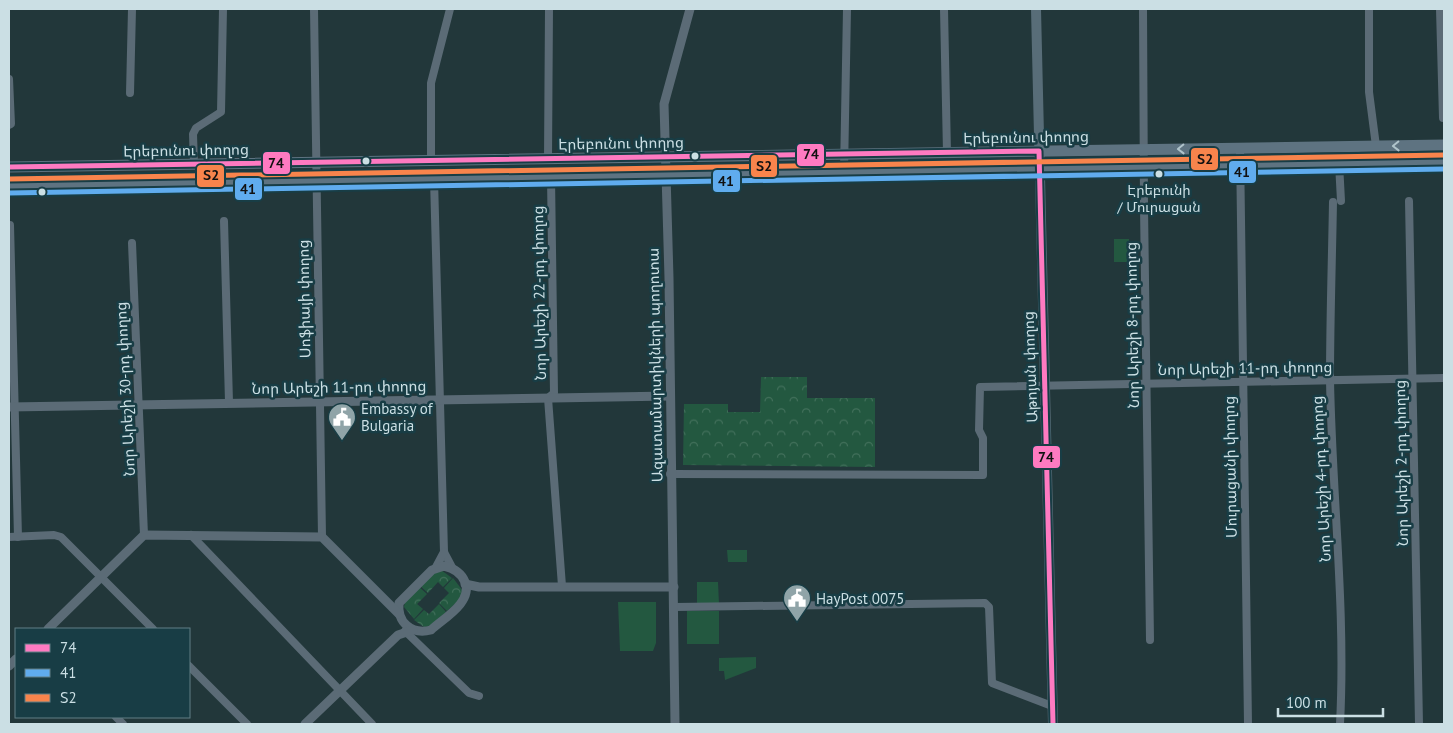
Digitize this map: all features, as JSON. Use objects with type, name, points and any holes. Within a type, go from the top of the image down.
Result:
[{"type":"main road","name":"Աթոյան փողոց","points":[[1036,9],[1053,724]]},
{"type":"main road","name":"Էրեբունու փողոց","points":[[9,168],[1444,145]]},
{"type":"main road","points":[[9,186],[1444,162]]},
{"type":"street","points":[[130,93],[132,9]]},
{"type":"street","points":[[194,165],[193,134],[196,128],[221,112],[223,9]]},
{"type":"street","points":[[314,9],[316,163]]},
{"type":"street","points":[[431,161],[431,84],[450,9]]},
{"type":"street","points":[[548,159],[549,9]]},
{"type":"street","name":"Ազատամարտիկների պողոտա","points":[[675,724],[675,607],[670,474],[664,104],[690,9]]},
{"type":"street","points":[[844,172],[847,9]]},
{"type":"street","points":[[944,9],[947,153]]},
{"type":"street","name":"Նոր Արեշի 8-րդ փողոց","points":[[1143,9],[1143,167],[1150,640]]},
{"type":"street","points":[[1369,9],[1369,92],[1376,146]]},
{"type":"street","points":[[1440,9],[1444,118]]},
{"type":"street","points":[[9,78],[11,124],[9,125]]},
{"type":"street","name":"Մուրացանի փողոց","points":[[1240,148],[1248,724]]},
{"type":"street","name":"Սոֆիայի փողոց","points":[[316,163],[322,537]]},
{"type":"street","name":"Նոր Արեշի 4-րդ փողոց","points":[[1340,163],[1330,380],[1342,665],[1340,724]]},
{"type":"street","name":"Նոր Արեշի 22-րդ փողոց","points":[[551,177],[554,394],[548,398],[562,586]]},
{"type":"street","points":[[434,179],[444,552],[453,569]]},
{"type":"street","name":"Նոր Արեշի 2-րդ փողոց","points":[[1409,201],[1414,378],[1419,724]]},
{"type":"street","points":[[224,221],[229,402]]},
{"type":"street","points":[[10,226],[12,407],[18,537]]},
{"type":"street","name":"Նոր Արեշի 30-րդ փողոց","points":[[132,242],[144,535]]},
{"type":"street","name":"Նոր Արեշի 11-րդ փողոց","points":[[670,474],[982,475],[983,438],[979,430],[980,386],[1444,378]]},
{"type":"street","name":"Նոր Արեշի 11-րդ փողոց","points":[[12,407],[670,396]]},
{"type":"street","points":[[9,537],[58,535],[152,628]]},
{"type":"street","points":[[49,628],[144,535],[322,537],[401,618]]},
{"type":"street","points":[[191,535],[372,724]]},
{"type":"street","points":[[387,602],[401,600],[436,568],[444,552]]},
{"type":"street","points":[[436,568],[453,569],[458,572],[466,584],[465,597]]},
{"type":"street","points":[[466,584],[479,587],[674,586]]},
{"type":"street","points":[[305,724],[405,632],[431,630],[465,597],[479,587]]},
{"type":"street","points":[[401,600],[401,618],[405,632],[469,693],[479,696]]},
{"type":"street","points":[[675,607],[985,603],[989,607],[992,683],[1052,706]]},
{"type":"street","points":[[190,667],[247,724]]},
{"type":"green space","points":[[1114,239],[1129,239],[1129,262],[1114,262]]},
{"type":"green space","points":[[761,377],[807,377],[807,398],[875,398],[875,467],[683,465],[684,404],[728,404],[728,412],[760,412]]},
{"type":"green space","points":[[727,550],[747,550],[747,562],[728,562]]},
{"type":"green space","points":[[441,570],[452,578],[443,587],[438,582],[428,593],[419,585],[433,573]]},
{"type":"green space","points":[[453,578],[463,591],[460,599],[447,611],[439,603],[449,593],[444,588]]},
{"type":"green space","points":[[697,582],[718,582],[719,604],[697,604]]},
{"type":"green space","points":[[418,586],[427,594],[417,604],[423,609],[414,619],[404,607],[405,602]]},
{"type":"green space","points":[[618,602],[656,602],[656,643],[653,651],[620,651]]},
{"type":"green space","points":[[439,604],[446,612],[430,626],[424,627],[414,620],[424,610],[429,614]]},
{"type":"green space","points":[[687,611],[719,611],[719,644],[687,644]]},
{"type":"green space","points":[[756,657],[756,668],[725,680],[724,671],[719,671],[719,658]]},
{"type":"transit line","name":"74","points":[[9,167],[1039,151],[1053,724]]},
{"type":"transit line","name":"Տ2","points":[[9,179],[1444,155]]},
{"type":"transit line","name":"41","points":[[9,193],[1444,169]]},
{"type":"place","name":"Էրեբունի / Մուրացան","points":[[1159,174]]},
{"type":"place","name":"Embassy of Bulgaria","points":[[342,441]]},
{"type":"place","name":"HayPost 0075","points":[[797,622]]}]
